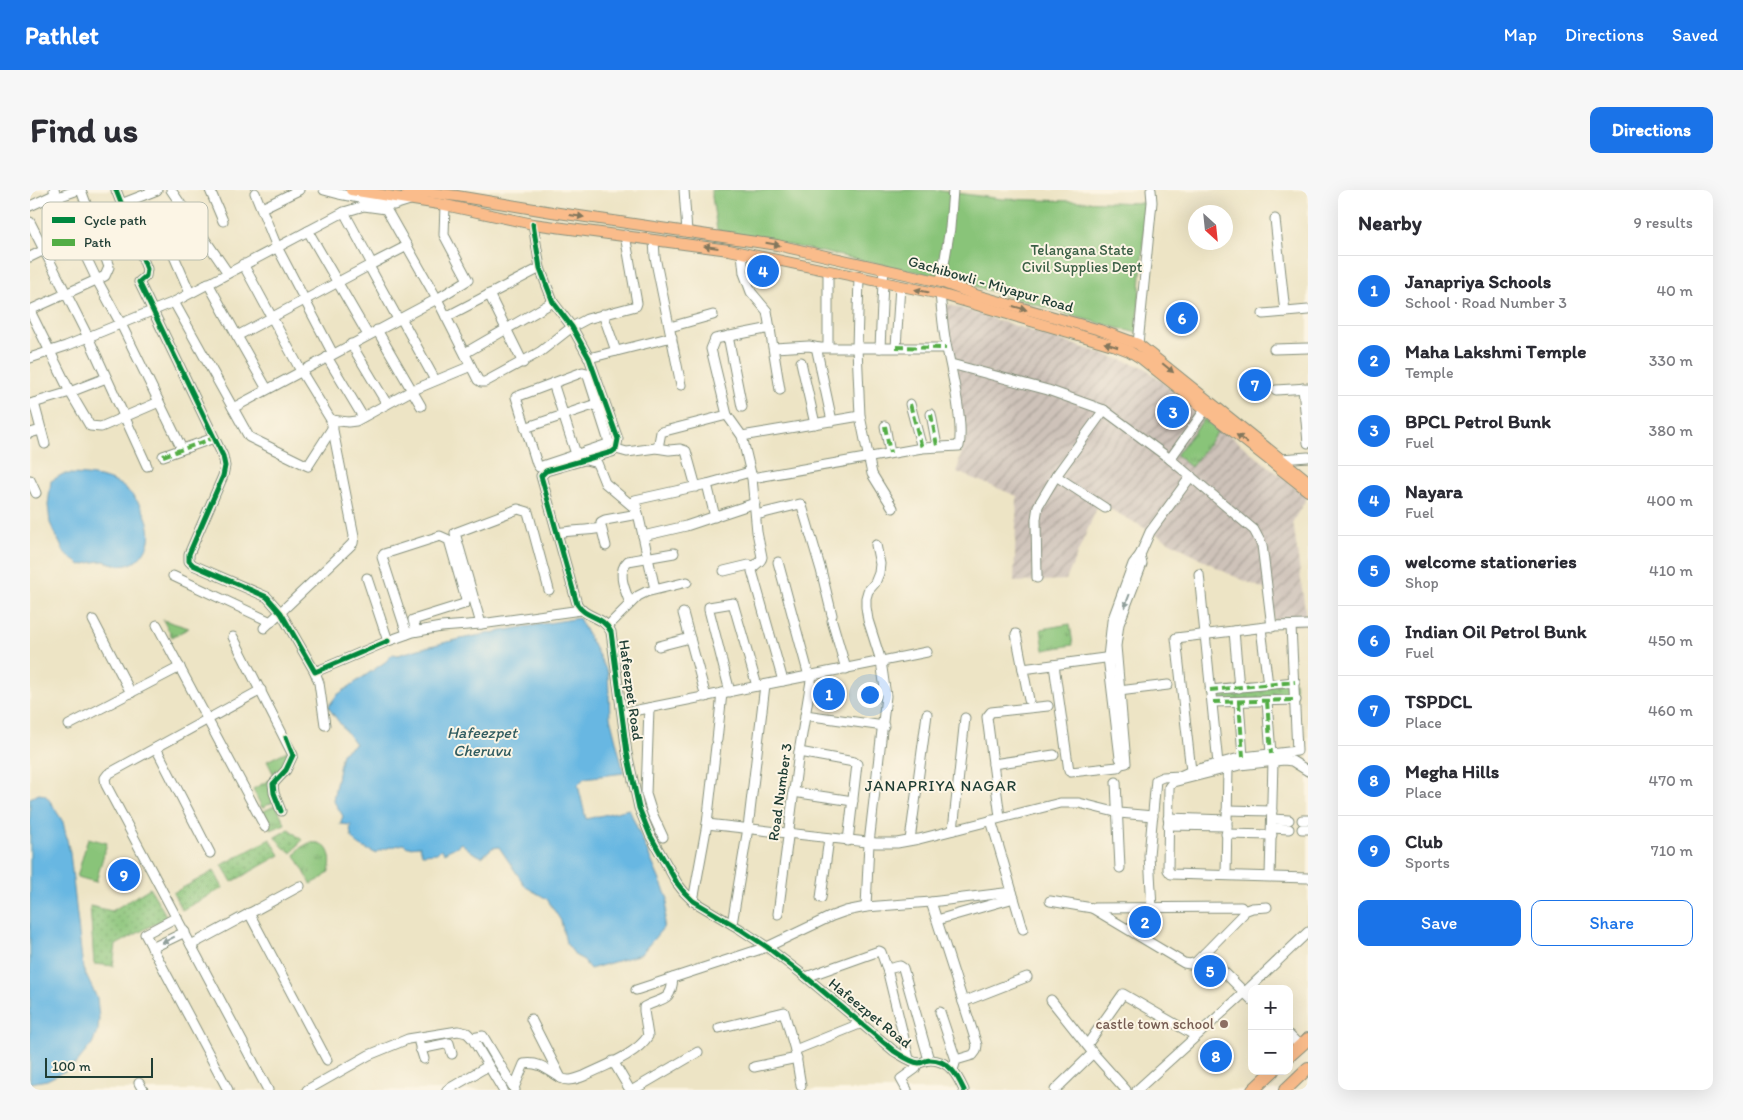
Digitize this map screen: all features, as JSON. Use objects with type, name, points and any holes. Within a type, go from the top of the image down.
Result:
[{"type":"highway","points":[[1293,1052],[1304,1042]]},
{"type":"highway","points":[[1285,1090],[1308,1068]]},
{"type":"highway","points":[[1253,1090],[1269,1075]]},
{"type":"main road","points":[[351,190],[407,197],[533,224],[729,250],[991,304],[1129,351],[1142,359],[1308,491]]},
{"type":"main road","name":"Gachibowli - Miyapur Road","points":[[407,197],[418,191],[457,196],[529,209],[777,245],[940,282],[991,304],[1100,330],[1138,344],[1308,481]]},
{"type":"street","points":[[30,206],[56,194],[79,190],[84,202]]},
{"type":"street","points":[[116,190],[120,202]]},
{"type":"street","points":[[126,202],[157,190]]},
{"type":"street","points":[[171,190],[179,202]]},
{"type":"street","points":[[210,190],[223,221]]},
{"type":"street","points":[[262,208],[299,190]]},
{"type":"street","points":[[324,190],[394,205],[407,197]]},
{"type":"street","points":[[684,190],[687,232]]},
{"type":"street","points":[[940,282],[950,228],[953,190]]},
{"type":"street","points":[[1138,344],[1152,202],[1151,190]]},
{"type":"street","points":[[256,193],[277,247],[363,417]]},
{"type":"street","points":[[233,408],[437,299],[468,280],[444,235],[445,205]]},
{"type":"street","points":[[30,358],[174,302],[344,212],[364,206],[386,209],[437,299],[478,380],[486,382],[540,352],[572,327],[603,314],[633,307],[636,303],[625,235]]},
{"type":"street","points":[[344,212],[400,318],[436,380]]},
{"type":"street","points":[[1275,219],[1285,312]]},
{"type":"street","points":[[30,222],[42,246]]},
{"type":"street","points":[[533,224],[540,268],[553,302],[572,327],[589,358],[601,402],[613,438],[618,445],[616,449]]},
{"type":"street","points":[[308,231],[368,335]]},
{"type":"street","points":[[654,240],[655,257],[681,385]]},
{"type":"street","points":[[208,244],[228,273]]},
{"type":"street","points":[[237,336],[407,246]]},
{"type":"street","points":[[30,257],[42,251]]},
{"type":"street","points":[[742,253],[744,273],[751,292],[767,311],[780,390]]},
{"type":"street","points":[[49,260],[88,337],[148,466]]},
{"type":"street","points":[[87,260],[121,324],[182,449]]},
{"type":"street","points":[[106,260],[109,267],[105,276],[30,311],[49,352],[90,426],[101,426],[160,402]]},
{"type":"street","points":[[143,260],[147,269],[146,276],[139,282],[223,456],[225,466],[224,476],[189,554],[189,561],[193,565],[267,597],[280,612],[320,683],[320,698],[325,725]]},
{"type":"street","points":[[176,260],[190,293]]},
{"type":"street","points":[[173,576],[267,625],[353,543],[354,536],[332,424],[243,264]]},
{"type":"street","points":[[446,318],[540,268]]},
{"type":"street","points":[[880,348],[884,270]]},
{"type":"street","points":[[823,348],[828,271]]},
{"type":"street","points":[[859,277],[857,348],[860,416],[872,474],[893,508]]},
{"type":"street","points":[[208,283],[267,389]]},
{"type":"street","points":[[896,347],[900,286]]},
{"type":"street","points":[[488,294],[523,362]]},
{"type":"street","points":[[654,590],[635,500],[751,475],[922,448],[959,446],[960,426],[951,364],[946,348],[940,294]]},
{"type":"street","points":[[174,302],[249,437],[308,466],[332,424]]},
{"type":"street","points":[[465,352],[553,302]]},
{"type":"street","points":[[1263,314],[1308,310]]},
{"type":"street","points":[[603,314],[616,351]]},
{"type":"street","points":[[670,327],[713,315]]},
{"type":"street","points":[[771,328],[715,338],[711,349],[727,415],[742,436],[751,475],[762,557],[761,561],[754,566],[752,571],[783,681]]},
{"type":"street","points":[[377,330],[421,406]]},
{"type":"street","points":[[728,336],[742,407]]},
{"type":"street","points":[[589,358],[672,337]]},
{"type":"street","points":[[351,344],[387,404]]},
{"type":"street","points":[[774,348],[809,346],[823,348],[946,348]]},
{"type":"street","points":[[823,348],[817,351],[832,421]]},
{"type":"street","points":[[1274,350],[1308,348]]},
{"type":"street","points":[[801,362],[815,424]]},
{"type":"street","points":[[951,364],[1048,390],[1104,410],[1191,476],[1254,530],[1259,537],[1262,545],[1272,627]]},
{"type":"street","points":[[332,424],[348,422],[363,417],[411,390],[471,366]]},
{"type":"street","points":[[601,402],[586,372],[516,397],[539,467],[608,444],[613,438]]},
{"type":"street","points":[[45,444],[32,403],[70,392],[106,378]]},
{"type":"street","points":[[553,383],[576,454]]},
{"type":"street","points":[[1276,390],[1306,388],[1308,442]]},
{"type":"street","points":[[525,428],[601,402]]},
{"type":"street","points":[[910,404],[922,448]]},
{"type":"street","points":[[1037,578],[1036,519],[1038,506],[1056,476],[1104,410]]},
{"type":"street","points":[[1170,459],[1205,410]]},
{"type":"street","points":[[931,414],[937,446]]},
{"type":"street","points":[[658,448],[661,432],[727,415]]},
{"type":"street","points":[[742,436],[860,416]]},
{"type":"street","points":[[885,426],[890,453]]},
{"type":"street","points":[[30,433],[41,430]]},
{"type":"street","points":[[162,456],[214,438]]},
{"type":"street","points":[[315,672],[416,631],[581,610],[577,604],[541,476],[546,471],[616,449],[627,452],[658,448],[669,450],[680,448],[686,451],[696,487]]},
{"type":"street","points":[[1280,459],[1308,457]]},
{"type":"street","points":[[585,460],[597,463],[605,483],[638,512]]},
{"type":"street","points":[[1056,476],[1105,508]]},
{"type":"street","points":[[1121,764],[1112,657],[1112,621],[1133,564],[1140,555],[1150,532],[1191,476]]},
{"type":"street","points":[[30,480],[36,493]]},
{"type":"street","points":[[707,484],[715,517]]},
{"type":"street","points":[[643,536],[686,526],[755,503]]},
{"type":"street","points":[[756,515],[800,504],[802,506],[821,570],[846,668]]},
{"type":"street","points":[[482,624],[455,533],[518,509],[528,512],[549,590]]},
{"type":"street","points":[[606,546],[601,528],[602,522],[638,512]]},
{"type":"street","points":[[557,533],[577,530],[588,531],[601,528]]},
{"type":"street","points":[[407,634],[382,557],[384,554],[440,536],[449,540],[466,600],[464,604],[414,620],[416,631]]},
{"type":"street","points":[[866,907],[869,843],[886,696],[882,661],[868,620],[866,606],[868,591],[875,583],[879,573],[880,564],[876,545]]},
{"type":"street","points":[[630,603],[622,575],[624,565],[628,561],[674,553]]},
{"type":"street","points":[[778,562],[811,676]]},
{"type":"street","points":[[724,571],[749,565],[754,566]]},
{"type":"street","points":[[1199,574],[1218,764]]},
{"type":"street","points":[[367,578],[388,641]]},
{"type":"street","points":[[608,626],[638,596],[687,582]]},
{"type":"street","points":[[693,901],[707,824],[716,743],[726,692],[709,607],[732,602],[761,686],[748,828],[732,924]]},
{"type":"street","name":"Hafeezpet Road","points":[[581,610],[605,622],[611,632],[627,754],[639,808],[650,835],[684,892],[693,901],[767,947],[894,1051],[918,1063],[929,1060]]},
{"type":"street","points":[[683,613],[706,697]]},
{"type":"street","points":[[93,620],[131,693]]},
{"type":"street","points":[[157,625],[265,827]]},
{"type":"street","points":[[1191,771],[1176,638],[1272,627],[1308,625]]},
{"type":"street","points":[[1291,626],[1297,752],[1228,767],[1170,783],[1168,787],[1168,873],[1308,878]]},
{"type":"street","points":[[1262,628],[1268,685]]},
{"type":"street","points":[[1234,631],[1239,688]]},
{"type":"street","points":[[1016,634],[1029,700]]},
{"type":"street","points":[[233,637],[293,755],[286,770],[273,784],[279,807],[287,798]]},
{"type":"street","points":[[659,646],[690,638]]},
{"type":"street","points":[[623,713],[927,652]]},
{"type":"street","points":[[1023,669],[1112,657]]},
{"type":"street","points":[[1054,665],[1069,771],[1118,768],[1121,764],[1126,763],[1119,690],[1112,657]]},
{"type":"street","points":[[69,725],[180,667]]},
{"type":"street","name":"Road Number 3","points":[[778,914],[804,715],[811,676]]},
{"type":"street","points":[[1210,690],[1295,682]]},
{"type":"street","points":[[1119,690],[1168,685]]},
{"type":"street","points":[[261,690],[108,774],[106,785],[268,1090]]},
{"type":"street","points":[[1213,702],[1296,700]]},
{"type":"street","points":[[1267,701],[1272,758],[1270,876]]},
{"type":"street","points":[[1239,702],[1243,758]]},
{"type":"street","points":[[1023,929],[995,819],[994,764],[986,717],[991,712],[1048,706]]},
{"type":"street","points":[[649,708],[646,794],[662,837]]},
{"type":"street","points":[[910,840],[927,714]]},
{"type":"street","points":[[804,715],[884,726]]},
{"type":"street","points":[[953,830],[965,718]]},
{"type":"street","points":[[156,748],[210,853]]},
{"type":"street","points":[[799,752],[857,764],[848,841]]},
{"type":"street","points":[[994,764],[1054,755]]},
{"type":"street","points":[[1152,908],[1149,855],[1156,780],[1163,777],[1180,776],[1191,771],[1243,758],[1272,758],[1292,761],[1308,771]]},
{"type":"street","points":[[1226,875],[1228,767]]},
{"type":"street","points":[[1116,782],[1120,868]]},
{"type":"street","points":[[794,792],[853,801]]},
{"type":"street","points":[[707,824],[848,841],[897,843],[1060,803],[1079,803],[1118,812],[1153,816]]},
{"type":"street","points":[[1227,810],[1272,823]]},
{"type":"street","points":[[1168,822],[1227,827],[1272,823],[1289,824]]},
{"type":"street","points":[[821,898],[829,838]]},
{"type":"street","points":[[1149,855],[1168,854]]},
{"type":"street","points":[[191,945],[300,886]]},
{"type":"street","points":[[636,990],[767,947],[832,916],[866,907],[1013,895]]},
{"type":"street","points":[[937,920],[1013,895]]},
{"type":"street","points":[[1050,901],[1092,908],[1241,907],[1244,911]]},
{"type":"street","points":[[931,902],[977,1044],[976,1051],[956,1060]]},
{"type":"street","points":[[1092,908],[1184,963],[1190,964],[1196,962],[1244,911],[1252,908],[1267,907]]},
{"type":"street","points":[[249,914],[327,1060]]},
{"type":"street","points":[[177,917],[145,934],[228,1090]]},
{"type":"street","points":[[152,948],[185,932]]},
{"type":"street","points":[[1137,1090],[1308,932]]},
{"type":"street","points":[[806,977],[879,951],[882,954],[887,969],[909,1060]]},
{"type":"street","points":[[1205,953],[1248,996]]},
{"type":"street","points":[[887,969],[900,966],[903,968],[929,1060],[942,1063],[953,1070],[964,1090]]},
{"type":"street","points":[[963,1002],[1027,977]]},
{"type":"street","points":[[514,1089],[524,1064],[532,1062],[538,1064],[566,1080],[584,1076],[636,1050],[644,1043],[648,1036],[644,1007],[666,999],[670,994],[673,978]]},
{"type":"street","points":[[1055,1090],[1090,1049],[1123,994],[1196,1036]]},
{"type":"street","points":[[1051,1000],[1126,1090]]},
{"type":"street","points":[[719,1028],[784,1012],[796,1054],[801,1086]]},
{"type":"street","points":[[940,1012],[956,1060],[953,1070]]},
{"type":"street","points":[[531,1018],[561,1078]]},
{"type":"street","points":[[754,1067],[796,1054],[862,1023]]},
{"type":"street","points":[[307,1090],[369,1055],[408,1039],[458,1031],[466,1033],[472,1038],[502,1090]]},
{"type":"street","points":[[472,1038],[483,1036],[514,1089]]},
{"type":"street","points":[[417,1038],[424,1059]]},
{"type":"street","points":[[420,1049],[449,1043],[452,1054]]},
{"type":"street","points":[[613,1061],[631,1090],[698,1052]]},
{"type":"street","points":[[907,1090],[902,1079],[915,1069],[918,1063]]},
{"type":"street","points":[[446,1090],[488,1066]]},
{"type":"shaded area","points":[[941,302],[1144,367],[1307,497],[1293,521],[1307,625],[1274,626],[1271,592],[1229,574],[1099,503],[1066,580],[1014,582],[1017,496],[957,472],[964,440]]},
{"type":"green space","name":"Telangana State Civil Supplies Dept","points":[[711,190],[934,190],[1002,199],[1146,203],[1137,333],[1076,317],[951,279],[717,230]]},
{"type":"green space","points":[[1204,419],[1219,430],[1191,467],[1176,455]]},
{"type":"green space","points":[[163,620],[189,628],[172,637]]},
{"type":"green space","points":[[1070,624],[1073,645],[1044,650],[1041,629]]},
{"type":"green space","points":[[1295,682],[1296,700],[1213,702],[1210,690]]},
{"type":"green space","points":[[287,751],[289,752],[285,765],[274,775],[267,761]]},
{"type":"green space","points":[[271,779],[275,801],[262,808],[253,789]]},
{"type":"green space","points":[[276,805],[285,824],[271,830],[262,812]]},
{"type":"green space","points":[[289,829],[302,840],[292,853],[284,848],[275,837]]},
{"type":"green space","points":[[88,838],[107,843],[96,882],[77,877]]},
{"type":"green space","points":[[270,839],[280,855],[232,882],[222,865]]},
{"type":"green space","points":[[309,843],[318,843],[324,846],[329,853],[331,861],[328,873],[311,884],[295,855],[300,848]]},
{"type":"green space","points":[[214,871],[223,888],[182,910],[173,893]]},
{"type":"green space","points":[[150,888],[167,917],[116,945],[113,966],[94,964],[90,906],[112,911]]},
{"type":"water","points":[[63,474],[99,477],[113,481],[126,489],[134,497],[145,514],[150,534],[144,552],[138,559],[123,566],[104,561],[81,565],[65,554],[50,523],[48,505],[51,481]]},
{"type":"water","name":"Hafeezpet Cheruvu","points":[[579,618],[608,673],[610,717],[624,773],[584,778],[578,785],[586,819],[629,809],[668,899],[663,928],[641,954],[590,969],[566,943],[561,921],[547,899],[526,887],[499,847],[492,848],[482,857],[461,843],[444,853],[441,849],[437,853],[422,854],[420,846],[408,847],[403,844],[375,853],[353,840],[350,831],[351,825],[340,824],[343,816],[333,800],[342,753],[355,744],[328,707],[337,695],[385,662],[393,654],[398,655],[443,643]]},
{"type":"water","points":[[39,794],[45,795],[63,822],[70,853],[83,969],[97,998],[99,1018],[98,1030],[92,1044],[73,1067],[47,1080],[30,1083],[30,798]]},
{"type":"marked path","points":[[896,347],[946,348]]},
{"type":"marked path","points":[[910,404],[922,448]]},
{"type":"marked path","points":[[931,414],[937,446]]},
{"type":"marked path","points":[[885,426],[890,453]]},
{"type":"marked path","points":[[163,456],[214,438]]},
{"type":"marked path","points":[[1210,690],[1295,682]]},
{"type":"marked path","points":[[1213,702],[1296,700]]},
{"type":"marked path","points":[[1267,701],[1271,754]]},
{"type":"marked path","points":[[1239,702],[1243,757]]},
{"type":"cycle path","points":[[116,190],[121,202]]},
{"type":"cycle path","points":[[533,224],[540,268],[553,302],[572,327],[589,358],[618,439],[616,449],[612,452],[546,471],[541,476],[577,604],[585,612],[604,623],[611,632],[627,753],[639,808],[650,835],[677,883],[693,901],[767,947],[894,1051],[916,1062],[937,1061],[952,1069],[964,1090]]},
{"type":"cycle path","points":[[143,260],[147,269],[146,276],[139,282],[223,456],[225,466],[223,476],[189,554],[189,561],[193,565],[267,597],[281,613],[315,672],[388,641]]},
{"type":"cycle path","points":[[281,811],[274,793],[273,784],[286,770],[293,755],[286,737]]},
{"type":"place","name":"Nayara","points":[[763,271]]},
{"type":"place","name":"Indian Oil Petrol Bunk","points":[[1182,318]]},
{"type":"place","name":"TSPDCL","points":[[1255,385]]},
{"type":"place","name":"BPCL Petrol Bunk","points":[[1173,412]]},
{"type":"place","name":"Janapriya Schools","points":[[829,694]]},
{"type":"place","name":"Club","points":[[124,875]]},
{"type":"place","name":"Maha Lakshmi Temple","points":[[1145,922]]},
{"type":"place","name":"welcome stationeries","points":[[1210,971]]},
{"type":"place","name":"castle town school","points":[[1224,1024]]},
{"type":"place","name":"Megha Hills","points":[[1216,1056]]},
{"type":"district","name":"JANAPRIYA NAGAR","points":[[941,785]]}]
